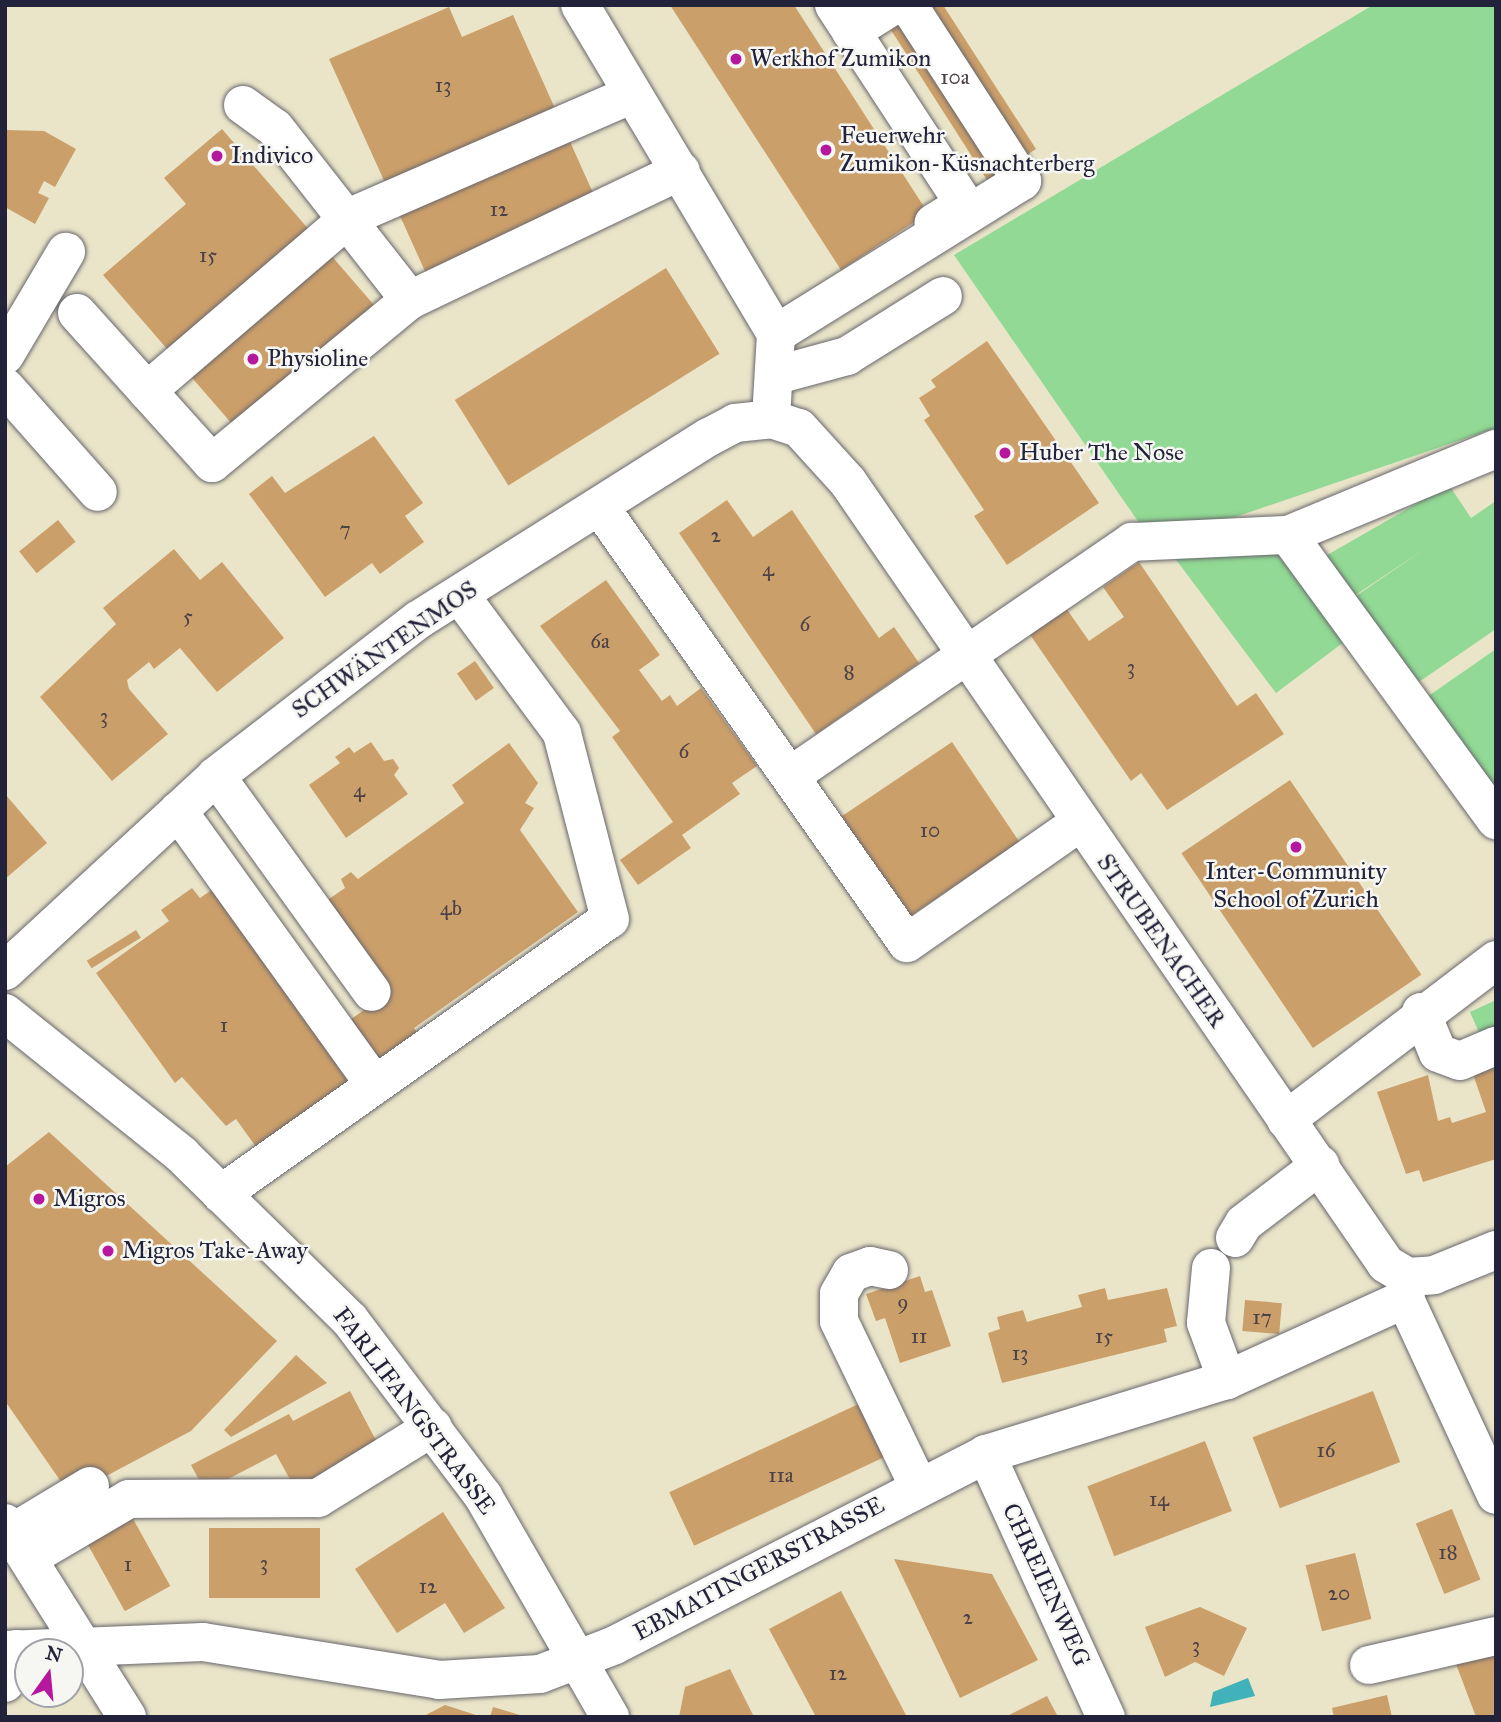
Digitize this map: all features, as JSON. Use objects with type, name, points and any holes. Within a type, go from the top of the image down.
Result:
[{"type":"street","points":[[580,5],[631,95],[681,171],[773,328],[777,374],[771,419]]},
{"type":"street","points":[[773,328],[964,204],[842,19],[894,5]]},
{"type":"street","points":[[773,328],[1023,181],[908,5]]},
{"type":"street","points":[[147,391],[350,217],[631,95]]},
{"type":"street","points":[[243,105],[275,128],[350,217],[410,300]]},
{"type":"street","points":[[76,313],[212,463],[410,300],[681,171]]},
{"type":"street","points":[[5,355],[66,252]]},
{"type":"street","points":[[777,374],[847,356],[943,296]]},
{"type":"street","points":[[5,387],[98,492]]},
{"type":"street","name":"SCHWÄNTENMOS","points":[[5,971],[216,776],[460,595],[736,423],[771,419]]},
{"type":"street","name":"STRUBENACHER","points":[[771,419],[799,429],[848,482],[1079,823],[1320,1165],[1386,1264],[1407,1288],[1496,1495]]},
{"type":"street","points":[[793,774],[1132,542],[1289,535],[1496,449]]},
{"type":"street","points":[[600,507],[793,774],[907,943],[1079,823]]},
{"type":"street","points":[[1289,535],[1496,820]]},
{"type":"street","points":[[221,1194],[610,919],[562,733],[460,595]]},
{"type":"street","points":[[216,776],[372,992]]},
{"type":"street","points":[[178,811],[375,1085]]},
{"type":"street","points":[[1286,1119],[1420,1012],[1496,960]]},
{"type":"street","points":[[1420,1012],[1438,1053],[1460,1060],[1496,1046]]},
{"type":"street","name":"FARLIFANGSTRASSE","points":[[5,1013],[221,1194],[350,1320],[483,1496],[610,1717]]},
{"type":"street","points":[[1235,1238],[1244,1223],[1320,1165]]},
{"type":"street","name":"EBMATINGERSTRASSE","points":[[84,1649],[203,1642],[439,1680],[540,1674],[579,1659],[918,1485],[986,1454],[1227,1380],[1407,1288],[1496,1250]]},
{"type":"street","points":[[889,1270],[870,1266],[850,1273],[839,1294],[839,1321],[918,1485]]},
{"type":"street","points":[[1211,1268],[1206,1323],[1227,1380]]},
{"type":"street","points":[[15,1538],[76,1530],[129,1499],[318,1498],[433,1427]]},
{"type":"street","name":"CHREIENWEG","points":[[986,1454],[1107,1717]]},
{"type":"street","points":[[15,1538],[90,1486]]},
{"type":"street","points":[[15,1538],[77,1638]]},
{"type":"street","points":[[1369,1665],[1496,1636]]},
{"type":"street","points":[[84,1649],[127,1717]]},
{"type":"green space","points":[[1373,5],[1496,5],[1496,428],[1206,527],[1144,530],[954,255]]},
{"type":"green space","points":[[1449,485],[1471,518],[1496,501],[1496,629],[1413,686],[1353,598],[1429,546],[1348,600],[1322,558]]},
{"type":"green space","points":[[1270,544],[1344,642],[1276,693],[1168,549]]},
{"type":"green space","points":[[1496,649],[1496,795],[1427,697]]},
{"type":"green space","points":[[1496,1000],[1496,1030],[1481,1037],[1470,1012]]},
{"type":"water","points":[[1248,1678],[1255,1696],[1210,1707],[1213,1692]]},
{"type":"building","name":"Feuerwehr Zumikon-Küsnachterberg","points":[[670,5],[794,5],[928,213],[841,270]]},
{"type":"building","points":[[875,5],[943,5],[1036,149],[987,180]]},
{"type":"building","points":[[449,7],[462,37],[513,15],[598,204],[429,280],[329,59]]},
{"type":"building","points":[[222,129],[380,312],[239,432],[103,275],[186,204],[164,178]]},
{"type":"building","points":[[7,130],[44,131],[76,149],[55,187],[44,181],[38,193],[49,198],[35,224],[5,207]]},
{"type":"building","points":[[666,268],[720,354],[508,486],[455,400]]},
{"type":"building","name":"Huber The Nose","points":[[987,341],[1099,503],[1007,565],[974,516],[984,510],[924,420],[930,416],[919,398],[936,387],[931,380]]},
{"type":"building","points":[[374,436],[423,503],[405,516],[424,542],[380,574],[372,563],[325,597],[249,494],[272,476],[285,493]]},
{"type":"building","points":[[727,500],[753,537],[792,510],[879,638],[894,627],[919,663],[816,734],[679,533]]},
{"type":"building","points":[[58,520],[76,542],[37,573],[19,551]]},
{"type":"building","points":[[174,549],[200,580],[222,562],[284,638],[217,692],[180,648],[154,669],[149,662],[127,680],[129,689],[168,734],[112,781],[40,697],[116,624],[103,608]]},
{"type":"building","name":"Inter-Community School of Zurich","points":[[1139,562],[1237,706],[1256,693],[1284,734],[1167,810],[1141,773],[1131,781],[1022,623],[1059,598],[1089,641],[1124,617],[1103,587]]},
{"type":"building","points":[[606,580],[660,655],[639,670],[662,701],[670,695],[677,706],[701,688],[757,766],[732,783],[740,794],[682,835],[691,848],[638,885],[620,860],[673,822],[612,737],[620,731],[540,626]]},
{"type":"building","points":[[475,661],[494,688],[476,701],[457,674]]},
{"type":"building","points":[[371,742],[384,761],[393,759],[399,768],[394,775],[408,794],[346,838],[309,785],[340,763],[335,757],[349,747],[354,753]]},
{"type":"building","points":[[952,742],[1020,842],[907,918],[839,818]]},
{"type":"building","points":[[509,743],[538,783],[525,803],[534,808],[520,830],[578,912],[414,1028],[423,1041],[379,1073],[344,1024],[387,994],[323,903],[345,888],[341,879],[351,872],[358,879],[464,803],[452,785]]},
{"type":"building","name":"Inter-Community School of Zurich","points":[[1290,780],[1421,975],[1313,1048],[1181,853]]},
{"type":"building","points":[[5,794],[47,843],[5,879]]},
{"type":"building","points":[[216,887],[352,1078],[256,1147],[236,1119],[226,1126],[182,1077],[175,1083],[96,973],[169,921],[161,910],[192,888],[200,898]]},
{"type":"building","points":[[136,930],[141,938],[92,968],[87,961]]},
{"type":"building","points":[[1496,1063],[1496,1159],[1423,1182],[1419,1170],[1406,1174],[1377,1092],[1428,1075],[1438,1121],[1450,1117],[1452,1123],[1486,1112],[1472,1071]]},
{"type":"building","points":[[49,1132],[277,1341],[191,1431],[93,1483],[64,1486],[5,1401],[5,1167]]},
{"type":"building","points":[[920,1276],[925,1292],[932,1290],[951,1346],[900,1363],[885,1318],[876,1321],[866,1294]]},
{"type":"building","points":[[1105,1288],[1108,1300],[1167,1288],[1177,1326],[1164,1329],[1167,1342],[1002,1383],[988,1333],[1000,1329],[997,1317],[1023,1310],[1027,1322],[1082,1307],[1078,1295]]},
{"type":"building","points":[[1245,1300],[1282,1303],[1279,1334],[1242,1331]]},
{"type":"building","points":[[296,1355],[327,1383],[231,1437],[224,1430]]},
{"type":"building","points":[[350,1391],[381,1450],[298,1494],[276,1454],[205,1491],[191,1465],[289,1414],[293,1421]]},
{"type":"building","points":[[1373,1391],[1400,1462],[1280,1508],[1253,1437]]},
{"type":"building","points":[[865,1401],[890,1454],[694,1546],[669,1492]]},
{"type":"building","points":[[1205,1441],[1232,1511],[1114,1556],[1087,1486]]},
{"type":"building","points":[[1452,1509],[1480,1579],[1444,1594],[1416,1524]]},
{"type":"building","points":[[443,1512],[505,1608],[464,1633],[445,1603],[397,1633],[355,1569]]},
{"type":"building","points":[[132,1517],[170,1586],[125,1611],[87,1542]]},
{"type":"building","points":[[209,1528],[320,1528],[320,1598],[209,1598]]},
{"type":"building","points":[[1355,1553],[1371,1619],[1322,1631],[1306,1565]]},
{"type":"building","points":[[894,1559],[992,1574],[1038,1660],[960,1698]]},
{"type":"building","points":[[841,1591],[907,1717],[816,1717],[769,1629]]},
{"type":"building","points":[[1200,1607],[1247,1628],[1224,1676],[1195,1662],[1165,1677],[1145,1627]]},
{"type":"building","points":[[1496,1649],[1496,1717],[1476,1717],[1456,1664]]},
{"type":"building","points":[[730,1669],[754,1717],[679,1717],[685,1687]]},
{"type":"building","points":[[1387,1695],[1392,1717],[1334,1717],[1332,1708]]},
{"type":"building","points":[[1047,1696],[1058,1717],[1005,1717]]},
{"type":"building","points":[[445,1705],[479,1716],[479,1717],[422,1717]]},
{"type":"building","points":[[493,1707],[523,1716],[523,1717],[490,1717]]},
{"type":"place","name":"Werkhof Zumikon","points":[[736,59]]},
{"type":"place","name":"Feuerwehr Zumikon-Küsnachterberg","points":[[826,150]]},
{"type":"place","name":"Indivico","points":[[217,156]]},
{"type":"place","name":"Physioline","points":[[253,359]]},
{"type":"place","name":"Huber The Nose","points":[[1005,453]]},
{"type":"place","name":"Inter-Community School of Zurich","points":[[1296,847]]},
{"type":"place","name":"Migros","points":[[39,1199]]},
{"type":"place","name":"Migros Take-Away","points":[[108,1251]]}]
